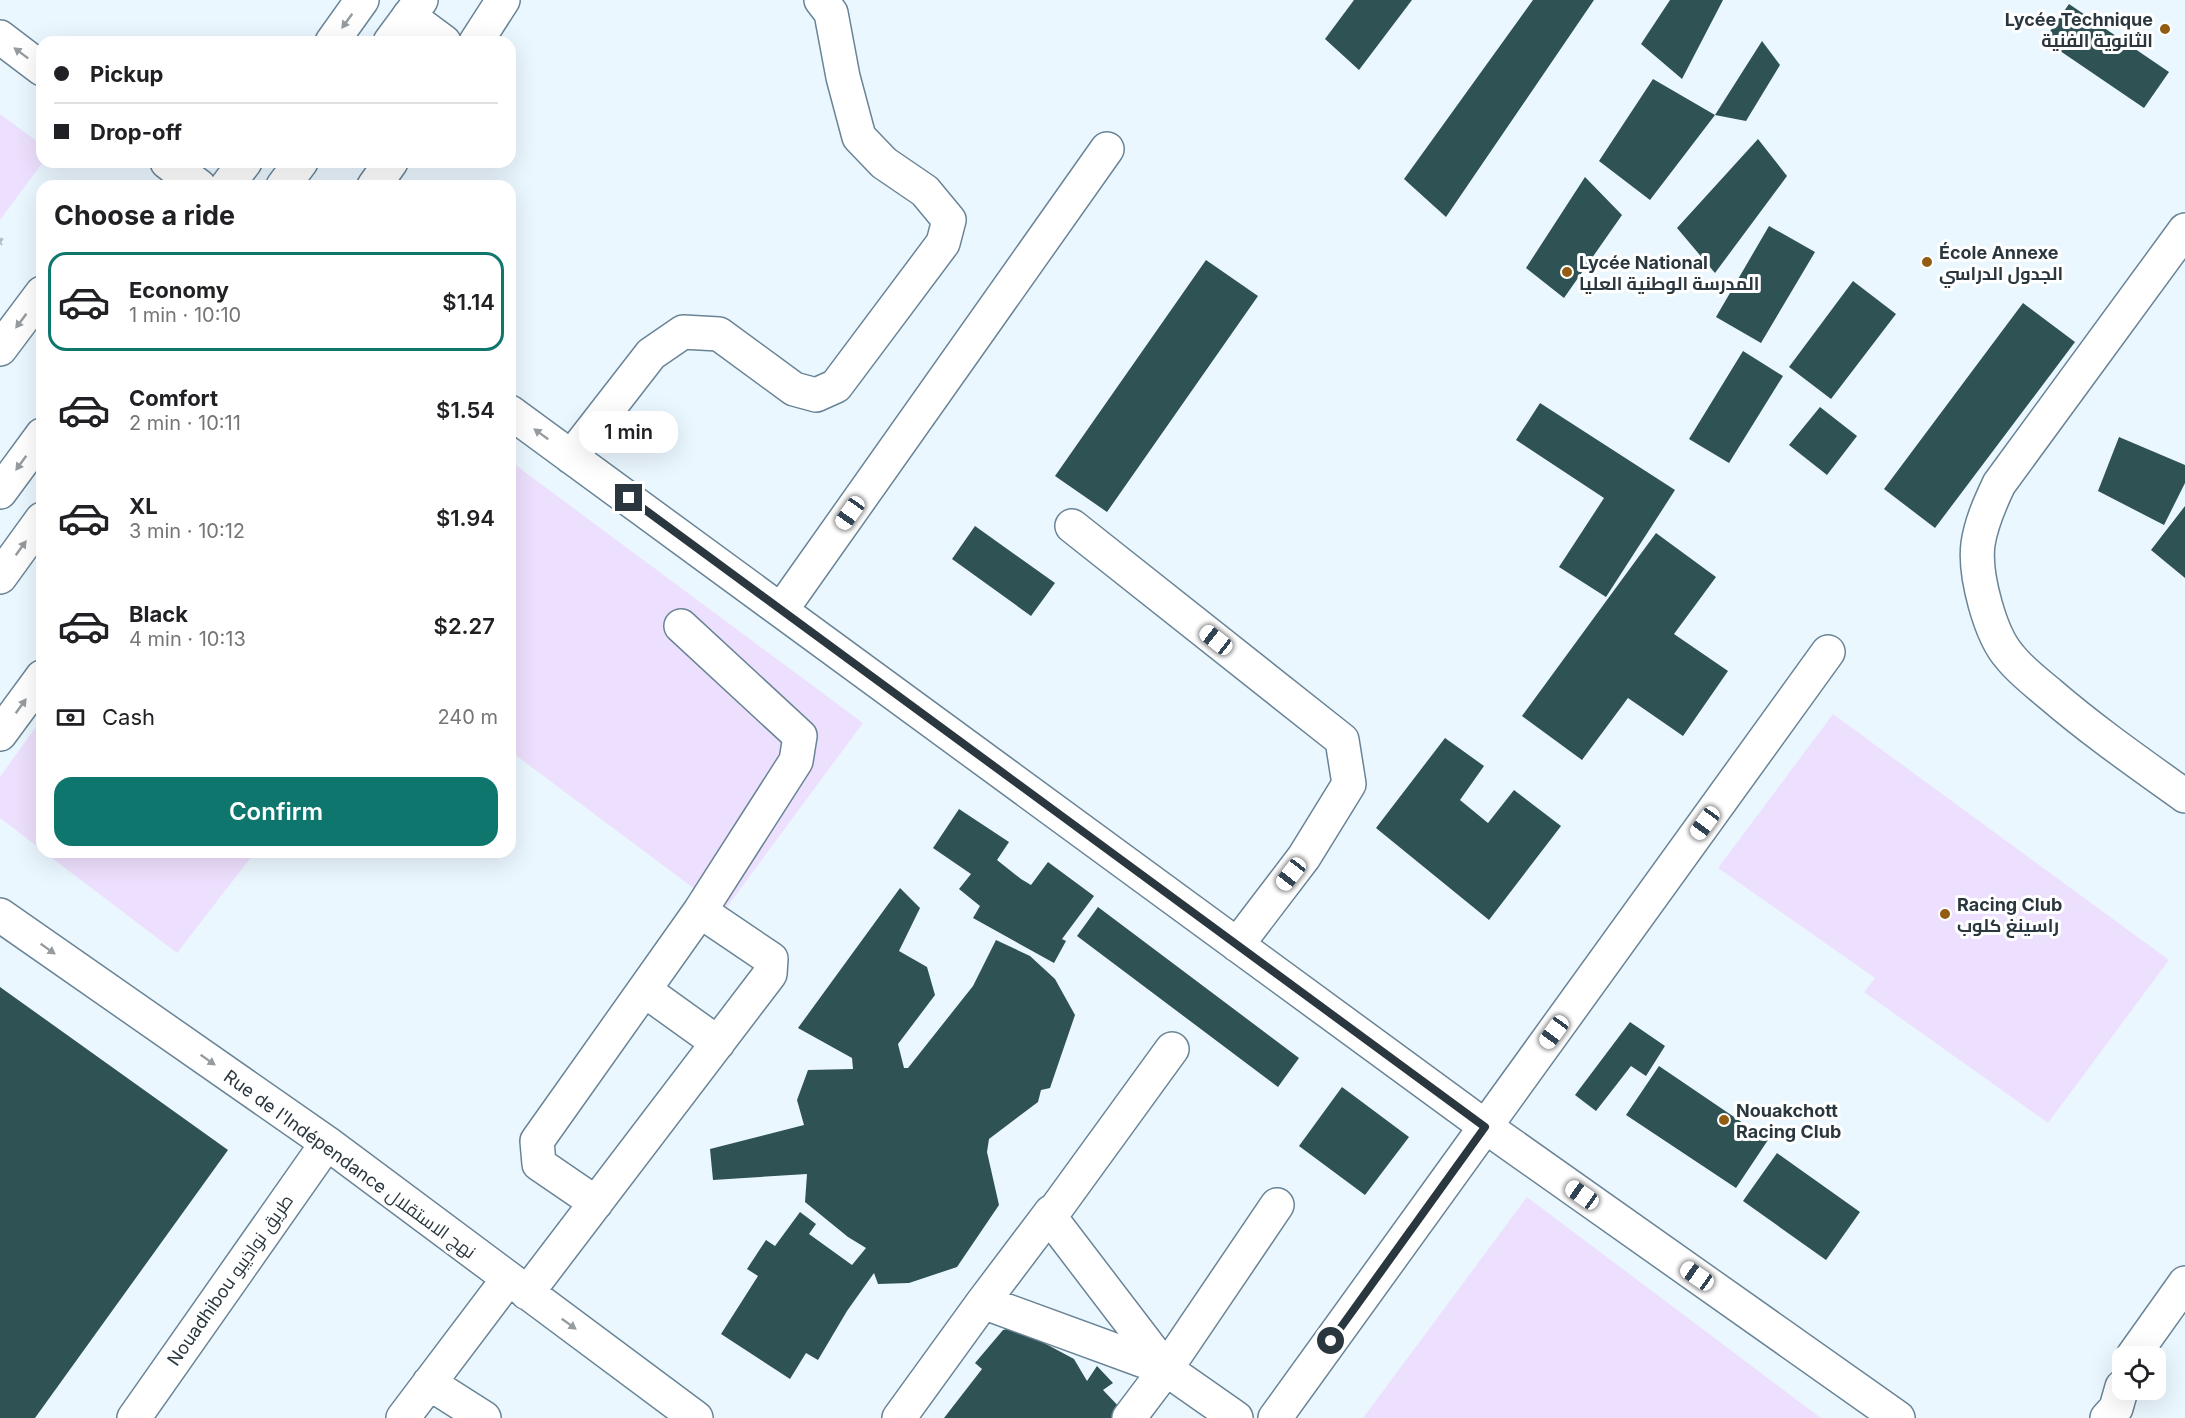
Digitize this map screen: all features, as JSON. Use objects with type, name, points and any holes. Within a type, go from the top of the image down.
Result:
[{"type":"main road","points":[[336,36],[362,0]]},
{"type":"main road","points":[[480,36],[503,0]]},
{"type":"main road","points":[[572,457],[651,354],[683,332],[719,334],[794,389],[816,395],[836,386],[943,243],[949,220],[925,191],[884,163],[859,137],[843,77],[831,13],[821,0]]},
{"type":"main road","points":[[394,36],[415,8],[439,36]]},
{"type":"main road","points":[[0,37],[36,64]]},
{"type":"main road","points":[[782,609],[1107,149]]},
{"type":"main road","points":[[175,168],[192,180]]},
{"type":"main road","points":[[2185,230],[1999,484],[1985,516],[1978,545],[1979,569],[1985,602],[1996,633],[2008,656],[2089,728],[2185,796]]},
{"type":"main road","points":[[0,349],[36,301]]},
{"type":"main road","points":[[516,416],[782,609],[1485,1127],[1898,1418]]},
{"type":"main road","points":[[0,492],[36,443]]},
{"type":"main road","points":[[1072,526],[1342,740],[1349,784],[1304,857],[1237,945]]},
{"type":"main road","points":[[0,577],[36,527]]},
{"type":"main road","points":[[596,1203],[539,1164],[537,1141],[700,911],[796,761],[800,736],[681,626]]},
{"type":"main road","points":[[1275,1418],[1828,652]]},
{"type":"main road","points":[[0,734],[36,685]]},
{"type":"main road","points":[[403,1418],[429,1383],[596,1203],[770,974],[771,959],[700,911]]},
{"type":"main road","name":"Rue de l'Indépendance نهج الاستقلال","points":[[0,915],[327,1143],[696,1418]]},
{"type":"main road","points":[[644,990],[718,1043]]},
{"type":"main road","points":[[899,1418],[1172,1049]]},
{"type":"main road","name":"Nouadhibou طريق نواذيبو","points":[[134,1418],[327,1143]]},
{"type":"main road","points":[[1129,1418],[1166,1369],[1277,1205]]},
{"type":"main road","points":[[1051,1212],[1053,1223],[1166,1369]]},
{"type":"main road","points":[[2140,1346],[2185,1282]]},
{"type":"main road","points":[[983,1302],[1166,1369],[1236,1418]]},
{"type":"main road","points":[[429,1383],[484,1418]]},
{"type":"main road","points":[[2107,1418],[2116,1408],[2118,1400]]},
{"type":"path","points":[[0,238],[3,240],[0,244]]},
{"type":"shaded area","points":[[0,114],[36,141],[36,168],[39,168],[0,220]]},
{"type":"shaded area","points":[[516,465],[863,723],[724,911],[516,755]]},
{"type":"shaded area","name":"Racing Club راسينغ كلوب","points":[[1833,714],[2169,960],[2048,1123],[1864,992],[1875,978],[1718,868]]},
{"type":"shaded area","points":[[36,726],[36,845],[0,818],[0,777]]},
{"type":"shaded area","points":[[52,858],[250,858],[177,953]]},
{"type":"shaded area","points":[[1527,1197],[1821,1418],[1363,1418]]},
{"type":"building","points":[[1354,0],[1412,0],[1359,70],[1325,39]]},
{"type":"building","points":[[1533,0],[1594,0],[1446,217],[1404,179]]},
{"type":"building","points":[[1670,0],[1723,0],[1682,79],[1641,44]]},
{"type":"building","points":[[2069,4],[2169,72],[2144,108],[2044,40]]},
{"type":"building","points":[[1762,41],[1780,65],[1746,121],[1715,115]]},
{"type":"building","points":[[1653,79],[1715,115],[1650,200],[1599,161]]},
{"type":"building","points":[[1758,139],[1787,176],[1715,273],[1677,228]]},
{"type":"building","points":[[1585,177],[1622,215],[1564,298],[1526,268]]},
{"type":"building","points":[[1769,226],[1815,252],[1761,343],[1716,317]]},
{"type":"building","points":[[1206,260],[1258,296],[1107,512],[1055,476]]},
{"type":"building","points":[[1853,281],[1896,314],[1831,399],[1789,367]]},
{"type":"building","points":[[2023,303],[2075,342],[1935,528],[1884,489]]},
{"type":"building","points":[[1743,351],[1783,376],[1729,463],[1689,439]]},
{"type":"building","points":[[1540,403],[1675,490],[1606,597],[1559,567],[1604,498],[1516,440]]},
{"type":"building","points":[[1820,407],[1857,436],[1827,475],[1789,445]]},
{"type":"building","points":[[2119,437],[2185,465],[2185,483],[2164,525],[2098,491]]},
{"type":"building","points":[[2185,506],[2185,578],[2151,550]]},
{"type":"building","points":[[975,526],[1055,583],[1031,616],[952,559]]},
{"type":"building","points":[[1656,533],[1716,577],[1674,634],[1728,671],[1683,736],[1628,698],[1582,760],[1522,716]]},
{"type":"building","points":[[1445,738],[1484,766],[1460,800],[1488,823],[1514,790],[1561,826],[1489,920],[1376,828]]},
{"type":"building","points":[[959,809],[1009,842],[997,860],[1021,879],[1031,885],[1048,862],[1094,896],[1062,939],[1066,941],[1054,963],[973,918],[980,906],[959,889],[971,874],[933,848]]},
{"type":"building","points":[[900,888],[920,908],[899,951],[927,967],[935,995],[898,1044],[904,1068],[908,1068],[973,986],[996,940],[1030,956],[1055,979],[1075,1015],[1050,1088],[1041,1090],[1038,1102],[989,1139],[987,1152],[999,1205],[957,1267],[909,1283],[878,1284],[874,1273],[847,1311],[818,1360],[806,1353],[790,1379],[721,1334],[758,1276],[747,1269],[766,1240],[775,1246],[800,1212],[816,1224],[809,1234],[852,1265],[866,1248],[848,1237],[805,1202],[807,1174],[713,1180],[710,1149],[804,1125],[797,1100],[808,1070],[853,1069],[852,1058],[798,1028]]},
{"type":"building","points":[[1098,907],[1299,1058],[1278,1087],[1077,936]]},
{"type":"building","points":[[0,987],[228,1150],[35,1418],[0,1418]]},
{"type":"building","points":[[1630,1022],[1665,1046],[1646,1076],[1631,1066],[1596,1111],[1575,1095]]},
{"type":"building","points":[[1659,1066],[1768,1140],[1736,1188],[1626,1115]]},
{"type":"building","points":[[1342,1087],[1409,1137],[1365,1195],[1299,1146]]},
{"type":"building","points":[[1777,1153],[1860,1212],[1826,1260],[1743,1201]]},
{"type":"building","points":[[1014,1327],[1074,1359],[1087,1381],[1097,1366],[1113,1383],[1103,1390],[1125,1413],[1121,1418],[944,1418],[982,1369],[975,1363],[1003,1330]]},
{"type":"place","name":"Lycée Technique الثانوية الفنية","points":[[2165,29]]},
{"type":"place","name":"École Annexe الجدول الدراسي","points":[[1927,262]]},
{"type":"place","name":"Lycée National المدرسة الوطنية العليا","points":[[1567,272]]},
{"type":"place","name":"Racing Club راسينغ كلوب","points":[[1945,914]]},
{"type":"place","name":"Nouakchott Racing Club","points":[[1724,1120]]},
{"type":"route","points":[[629,498],[1485,1127],[1331,1341]]}]
